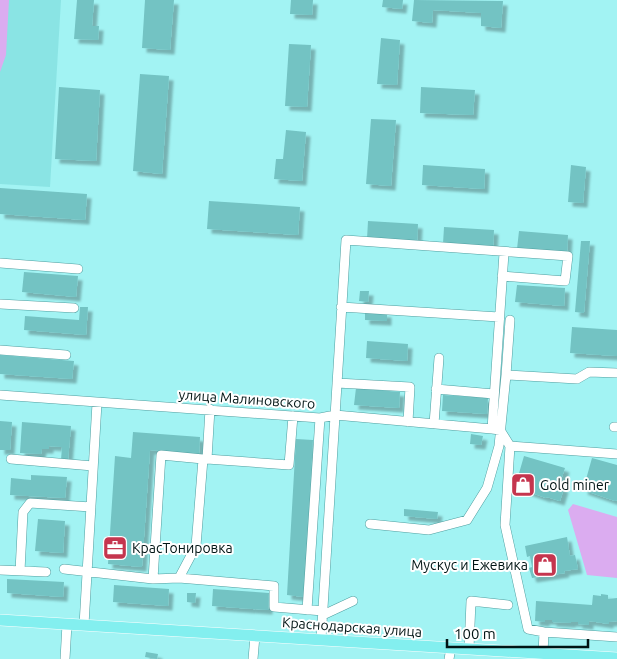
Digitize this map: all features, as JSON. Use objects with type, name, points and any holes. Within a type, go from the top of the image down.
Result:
[{"type":"main road","name":"Краснодарская улица","points":[[0,620],[321,640],[450,654],[469,649],[617,658]]},
{"type":"street","points":[[321,640],[346,240],[568,256],[565,281],[502,276]]},
{"type":"street","points":[[370,524],[429,530],[467,520],[487,488],[499,446],[494,394],[504,252]]},
{"type":"street","points":[[0,263],[78,269]]},
{"type":"street","points":[[0,304],[74,308]]},
{"type":"street","points":[[341,307],[499,317]]},
{"type":"street","points":[[510,320],[506,375],[496,429],[510,446],[505,524],[528,629],[544,632],[617,637]]},
{"type":"street","points":[[0,350],[66,355]]},
{"type":"street","points":[[434,424],[439,358]]},
{"type":"street","points":[[506,375],[577,379],[589,372],[617,373]]},
{"type":"street","points":[[337,383],[410,387],[408,422]]},
{"type":"street","points":[[436,389],[494,394]]},
{"type":"street","name":"улица Малиновского","points":[[0,395],[320,418],[335,415],[496,429]]},
{"type":"street","points":[[84,625],[97,403]]},
{"type":"street","points":[[179,578],[196,546],[210,409]]},
{"type":"street","points":[[153,579],[161,455],[289,465],[293,416]]},
{"type":"street","points":[[307,610],[320,418]]},
{"type":"street","points":[[510,446],[617,454]]},
{"type":"street","points":[[11,459],[93,466]]},
{"type":"street","points":[[20,571],[24,512],[30,503],[91,507]]},
{"type":"street","points":[[64,569],[153,579],[179,578],[274,586],[274,607],[323,613],[353,601]]},
{"type":"street","points":[[0,570],[46,572]]},
{"type":"street","points":[[469,649],[471,601],[508,605]]},
{"type":"street","points":[[65,659],[67,624]]},
{"type":"street","points":[[543,654],[544,632]]},
{"type":"street","points":[[253,659],[255,636]]},
{"type":"shaded area","points":[[0,0],[61,0],[50,187],[0,184]]},
{"type":"shaded area","points":[[0,0],[9,0],[6,55],[0,72]]},
{"type":"shaded area","points":[[573,504],[617,517],[617,578],[587,575],[568,510]]},
{"type":"building","points":[[77,0],[94,0],[92,26],[99,26],[98,40],[74,39]]},
{"type":"building","points":[[145,0],[174,0],[170,50],[142,48]]},
{"type":"building","points":[[291,0],[313,0],[312,15],[290,14]]},
{"type":"building","points":[[383,0],[403,0],[402,9],[382,7]]},
{"type":"building","points":[[414,0],[503,1],[501,28],[481,26],[481,13],[433,10],[432,23],[412,21]]},
{"type":"building","points":[[381,38],[400,40],[397,85],[377,84]]},
{"type":"building","points":[[289,44],[311,45],[307,107],[285,106]]},
{"type":"building","points":[[140,74],[169,76],[162,174],[133,171]]},
{"type":"building","points":[[59,87],[100,90],[96,161],[55,159]]},
{"type":"building","points":[[421,87],[475,90],[473,115],[420,113]]},
{"type":"building","points":[[371,119],[396,120],[391,186],[366,184]]},
{"type":"building","points":[[286,130],[306,132],[302,181],[274,179],[276,159],[283,159]]},
{"type":"building","points":[[423,165],[485,169],[484,189],[422,185]]},
{"type":"building","points":[[571,165],[586,167],[583,203],[568,202]]},
{"type":"building","points":[[0,188],[87,194],[85,220],[0,214]]},
{"type":"building","points":[[209,201],[300,207],[298,235],[207,229]]},
{"type":"building","points":[[368,221],[418,224],[417,243],[367,239]]},
{"type":"building","points":[[444,227],[494,230],[493,248],[443,244]]},
{"type":"building","points":[[519,231],[568,235],[567,253],[517,249]]},
{"type":"building","points":[[581,241],[590,241],[584,313],[575,312]]},
{"type":"building","points":[[24,272],[78,276],[76,297],[22,292]]},
{"type":"building","points":[[517,285],[565,288],[564,306],[515,302]]},
{"type":"building","points":[[360,291],[369,291],[368,302],[359,301]]},
{"type":"building","points":[[80,307],[88,307],[86,335],[24,330],[25,316],[79,320]]},
{"type":"building","points":[[365,312],[387,313],[387,321],[365,320]]},
{"type":"building","points":[[572,327],[617,330],[617,356],[570,353]]},
{"type":"building","points":[[367,341],[408,344],[407,361],[366,358]]},
{"type":"building","points":[[0,355],[74,361],[72,379],[0,374]]},
{"type":"building","points":[[356,388],[400,392],[399,408],[354,405]]},
{"type":"building","points":[[443,395],[488,398],[487,414],[442,411]]},
{"type":"building","points":[[0,421],[12,422],[10,450],[0,450]]},
{"type":"building","points":[[22,422],[71,426],[68,460],[61,460],[62,447],[49,446],[49,449],[42,449],[41,454],[20,453]]},
{"type":"building","points":[[133,432],[200,437],[199,454],[150,450],[142,567],[108,564],[115,456],[131,458]]},
{"type":"building","points":[[471,434],[483,436],[481,445],[470,444]]},
{"type":"building","points":[[296,439],[313,440],[304,597],[287,595]]},
{"type":"building","points":[[524,456],[565,468],[559,486],[564,488],[560,501],[515,487]]},
{"type":"building","points":[[592,458],[617,465],[617,500],[615,501],[583,490]]},
{"type":"building","points":[[31,475],[67,477],[65,498],[10,495],[11,478],[31,480]]},
{"type":"building","points":[[404,509],[438,512],[437,519],[404,516]]},
{"type":"building","points":[[38,519],[65,521],[63,553],[35,551]]},
{"type":"building","points":[[567,537],[570,556],[575,555],[578,569],[532,578],[529,568],[532,567],[530,556],[527,557],[525,546]]},
{"type":"building","points":[[7,579],[64,582],[63,597],[7,593]]},
{"type":"building","points":[[114,585],[169,589],[168,606],[113,602]]},
{"type":"building","points":[[213,589],[269,593],[268,610],[212,606]]},
{"type":"building","points":[[187,593],[196,593],[195,603],[187,602]]},
{"type":"building","points":[[601,594],[608,595],[608,599],[617,598],[617,621],[609,622],[609,624],[589,621],[589,625],[578,624],[578,622],[552,622],[552,620],[545,620],[545,622],[535,621],[536,601],[592,605],[593,595],[601,596]]},
{"type":"building","points":[[146,652],[158,654],[157,659],[145,657]]},
{"type":"place","name":"Gold miner","points":[[523,485]]},
{"type":"place","name":"КрасТонировка","points":[[115,548]]},
{"type":"place","name":"Мускус и Ежевика","points":[[545,565]]}]
